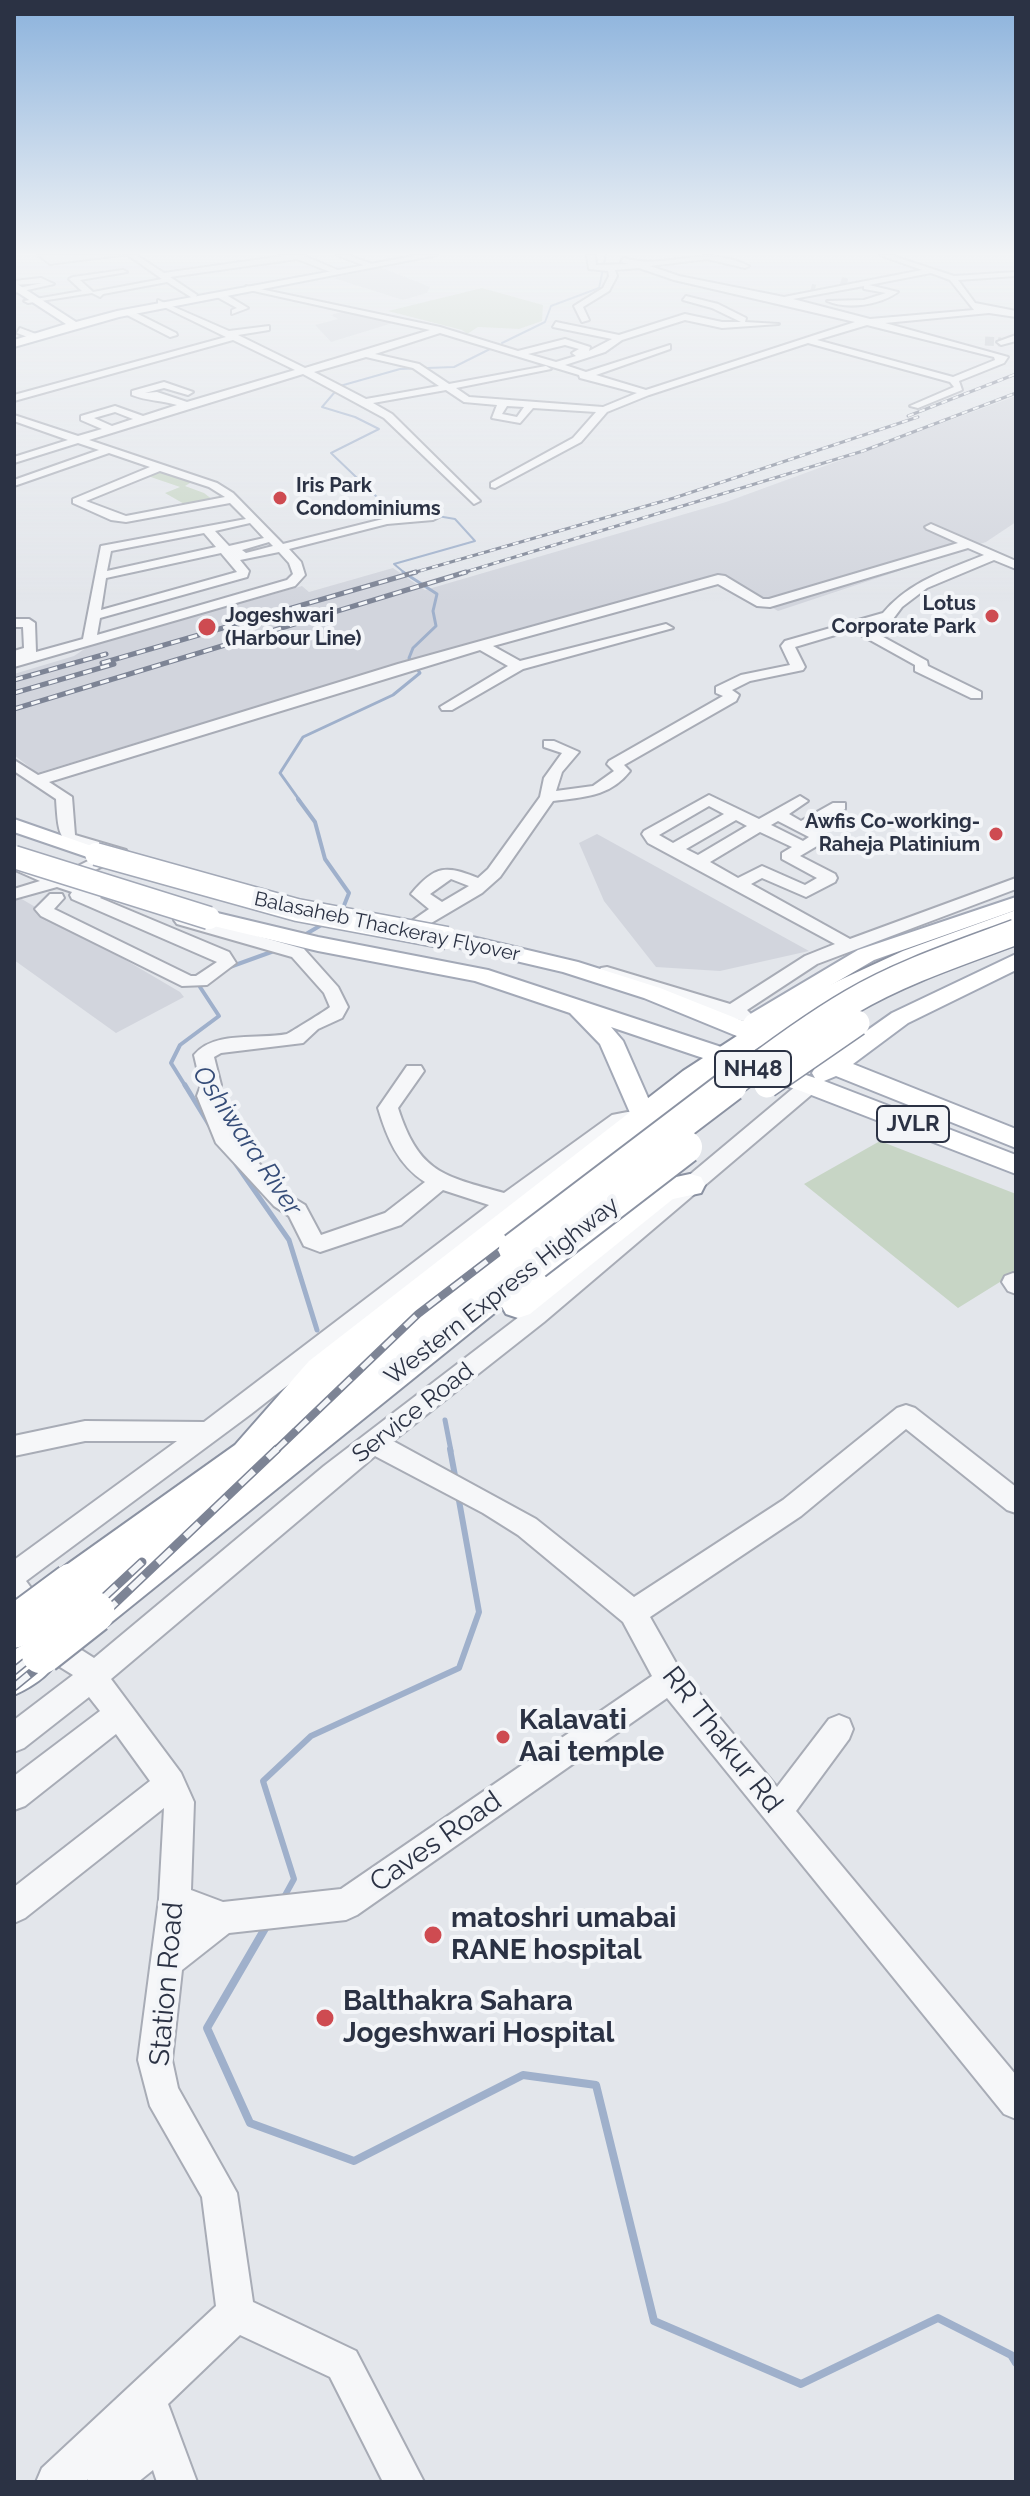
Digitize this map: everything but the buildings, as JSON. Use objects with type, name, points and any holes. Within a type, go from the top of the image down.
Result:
[{"type":"highway","points":[[254,1468],[321,1371],[594,1147],[643,1116],[761,1028],[912,956],[1008,919]]},
{"type":"highway","name":"Western Express Highway","points":[[49,1659],[83,1598],[525,1256],[781,1047],[852,1001],[1008,919]]},
{"type":"highway","name":"Western Express Highway","points":[[525,1256],[872,1013],[987,958],[1016,950]]},
{"type":"highway","points":[[254,1468],[327,1449],[478,1336],[664,1190],[690,1185]]},
{"type":"main road","name":"Balasaheb Thackeray Flyover","points":[[14,823],[221,891],[297,910],[463,940],[570,967],[761,1028]]},
{"type":"main road","name":"Balasaheb Thackeray Flyover","points":[[14,857],[209,918],[318,944],[464,971],[725,1056]]},
{"type":"main road","points":[[810,1085],[900,1018],[1016,961]]},
{"type":"main road","points":[[576,1006],[611,1041],[643,1116]]},
{"type":"main road","name":"JVLR","points":[[761,1028],[834,1065],[1016,1139]]},
{"type":"main road","name":"JVLR","points":[[725,1056],[810,1085],[1016,1165]]},
{"type":"street","points":[[14,398],[106,371]]},
{"type":"street","points":[[14,460],[28,446],[73,441],[138,417],[301,371]]},
{"type":"street","points":[[305,371],[388,416],[474,501]]},
{"type":"street","points":[[423,371],[467,400]]},
{"type":"street","points":[[364,402],[526,371]]},
{"type":"street","points":[[571,371],[640,393]]},
{"type":"street","points":[[584,375],[595,371]]},
{"type":"street","points":[[448,404],[467,400],[599,410],[704,371]]},
{"type":"street","points":[[927,371],[954,380],[975,371]]},
{"type":"street","points":[[395,397],[383,387],[433,379]]},
{"type":"street","points":[[915,406],[959,388],[954,380]]},
{"type":"street","points":[[185,405],[135,393],[162,385],[209,398]]},
{"type":"street","points":[[166,398],[188,392]]},
{"type":"street","points":[[415,394],[435,401]]},
{"type":"street","points":[[504,402],[496,416],[500,419],[520,420],[535,404]]},
{"type":"street","points":[[518,430],[532,419],[535,404]]},
{"type":"street","points":[[107,427],[85,418],[114,409],[138,417]]},
{"type":"street","points":[[495,485],[577,440],[599,410]]},
{"type":"street","points":[[16,421],[213,485],[273,548]]},
{"type":"street","points":[[17,483],[100,450]]},
{"type":"street","points":[[156,469],[77,501],[115,518],[126,519],[228,500]]},
{"type":"street","points":[[14,666],[72,646],[291,583],[299,577],[295,562],[273,548],[245,522],[228,500]]},
{"type":"street","points":[[273,548],[387,521],[433,517]]},
{"type":"street","points":[[89,642],[105,549],[245,522]]},
{"type":"street","points":[[931,527],[1004,557]]},
{"type":"street","points":[[93,616],[243,574],[207,529]]},
{"type":"street","points":[[36,781],[403,667],[720,579],[761,603],[770,603],[971,543]]},
{"type":"street","points":[[99,576],[225,549]]},
{"type":"street","points":[[548,797],[595,792],[613,784],[622,771],[614,764],[731,698],[732,695],[721,690],[746,678],[798,667],[788,646],[790,644],[888,616],[895,606],[916,590],[1004,557]]},
{"type":"street","points":[[14,623],[29,623],[31,650],[14,655]]},
{"type":"street","points":[[854,626],[922,664],[920,668],[976,695]]},
{"type":"street","points":[[447,707],[518,666],[666,628]]},
{"type":"street","points":[[604,643],[621,655]]},
{"type":"street","points":[[482,645],[518,666]]},
{"type":"street","points":[[569,651],[586,664]]},
{"type":"street","points":[[415,925],[494,873],[548,797],[547,792],[561,762],[572,752],[549,744]]},
{"type":"street","points":[[14,764],[64,797],[66,834]]},
{"type":"street","points":[[804,847],[709,800],[650,834],[654,840],[849,945]]},
{"type":"street","points":[[698,862],[800,801]]},
{"type":"street","points":[[802,827],[839,806]]},
{"type":"street","points":[[674,849],[736,814]]},
{"type":"street","points":[[739,884],[762,871],[806,892],[829,878],[788,856],[821,837],[778,815]]},
{"type":"street","points":[[14,823],[66,834],[118,853],[235,886],[415,925],[463,940],[634,980],[732,1011],[761,1028]]},
{"type":"street","points":[[23,892],[56,890],[76,894],[223,956],[227,963],[201,981],[188,982],[44,909],[56,890],[118,853]]},
{"type":"street","points":[[14,867],[56,890],[298,953],[332,991],[339,1007],[335,1014],[311,1025],[296,1039],[216,1047],[204,1055],[211,1085],[207,1096],[223,1138],[282,1201],[297,1211],[312,1240],[320,1244],[393,1219],[439,1182]]},
{"type":"street","points":[[440,909],[419,894],[449,872],[480,885]]},
{"type":"street","points":[[732,1011],[811,960],[1016,883]]},
{"type":"street","points":[[414,1071],[388,1108],[396,1141],[417,1168],[439,1182],[507,1202]]},
{"type":"street","name":"Service Road","points":[[14,1738],[49,1659],[321,1484],[536,1316],[810,1085]]},
{"type":"street","points":[[16,1573],[507,1202],[594,1147]]},
{"type":"street","points":[[633,1613],[792,1508],[906,1415],[1016,1502]]},
{"type":"street","points":[[14,1446],[47,1436],[104,1429],[206,1432]]},
{"type":"street","name":"RR Thakur Rd","points":[[374,1443],[492,1505],[527,1527],[633,1613],[670,1680],[1016,2102]]},
{"type":"street","name":"Station Road","points":[[16,1573],[62,1653],[49,1659],[120,1713],[170,1784],[179,1802],[175,1899],[155,2060],[162,2094],[219,2193],[236,2313]]},
{"type":"street","name":"Caves Road","points":[[175,1899],[238,1916],[346,1904],[670,1680]]},
{"type":"street","points":[[14,1795],[120,1713]]},
{"type":"street","points":[[779,1812],[793,1787],[839,1729]]},
{"type":"street","points":[[14,1907],[170,1784]]},
{"type":"street","points":[[167,1962],[238,1916]]},
{"type":"street","points":[[56,2482],[236,2313],[343,2364],[404,2482]]},
{"type":"street","points":[[146,2399],[177,2482]]},
{"type":"street","points":[[107,2482],[162,2437]]},
{"type":"shaded area","points":[[1016,396],[1016,522],[986,542],[778,611],[716,575],[433,653],[37,773],[14,755],[14,674],[74,656],[89,646],[302,586],[309,592],[393,568],[425,590],[726,502]]},
{"type":"shaded area","points":[[597,834],[809,951],[720,971],[656,967],[604,901],[579,843]]},
{"type":"shaded area","points":[[20,898],[184,997],[116,1033],[14,960],[14,900]]},
{"type":"green space","points":[[157,470],[192,482],[185,486],[213,500],[186,505],[165,493],[180,487],[145,475]]},
{"type":"green space","points":[[880,1141],[1016,1194],[1016,1272],[958,1308],[804,1184]]},
{"type":"waterway","name":"Oshiwara River","points":[[391,371],[340,386],[322,407],[355,417],[379,429],[331,453],[380,500],[351,514],[360,518],[420,513],[455,519],[475,541],[394,564],[406,574]]},
{"type":"waterway","name":"Oshiwara River","points":[[300,801],[280,773],[303,737],[393,695],[420,673],[409,658],[413,648],[436,626],[433,611],[437,594],[406,574]]},
{"type":"waterway","name":"Oshiwara River","points":[[298,799],[315,822],[325,859],[349,893],[343,908]]},
{"type":"waterway","name":"Oshiwara River","points":[[301,937],[323,924]]},
{"type":"waterway","name":"Oshiwara River","points":[[227,968],[274,951]]},
{"type":"waterway","name":"Oshiwara River","points":[[186,1087],[171,1063],[180,1045],[219,1016],[200,987],[205,981]]},
{"type":"waterway","name":"Oshiwara River","points":[[185,1085],[210,1126]]},
{"type":"waterway","name":"Oshiwara River","points":[[236,1164],[289,1240],[317,1330]]},
{"type":"waterway","name":"Oshiwara River","points":[[445,1420],[451,1451]]},
{"type":"waterway","name":"Oshiwara River","points":[[450,1449],[456,1481]]},
{"type":"waterway","name":"Oshiwara River","points":[[283,1899],[294,1879],[263,1781],[311,1736],[459,1668],[479,1612],[458,1495]]},
{"type":"waterway","name":"Oshiwara River","points":[[267,1925],[207,2028],[250,2123],[354,2161],[523,2075],[596,2085],[654,2321],[801,2384],[938,2318],[1011,2355],[1016,2363]]},
{"type":"railway","points":[[908,416],[1016,374]]},
{"type":"railway","points":[[459,574],[863,451],[1016,393]]},
{"type":"railway","points":[[409,574],[674,498],[918,417]]},
{"type":"railway","points":[[102,663],[416,572]]},
{"type":"railway","points":[[14,709],[466,572]]},
{"type":"railway","points":[[14,680],[106,654]]},
{"type":"railway","points":[[14,693],[114,664]]},
{"type":"railway","points":[[714,1087],[833,1001],[892,969],[1016,924]]},
{"type":"railway","points":[[275,1451],[418,1314],[717,1085]]},
{"type":"railway","points":[[14,1687],[109,1609],[277,1449]]},
{"type":"railway","points":[[14,1671],[100,1601],[142,1562]]},
{"type":"place","name":"Iris Park Condominiums","points":[[280,498]]},
{"type":"place","name":"Lotus Corporate Park","points":[[992,616]]},
{"type":"place","name":"Jogeshwari (Harbour Line)","points":[[207,627]]},
{"type":"place","name":"Awfis Co-working- Raheja Platinium","points":[[996,834]]},
{"type":"place","name":"Kalavati Aai temple","points":[[503,1737]]},
{"type":"place","name":"matoshri umabai RANE hospital","points":[[433,1935]]},
{"type":"place","name":"Balthakra Sahara Jogeshwari Hospital","points":[[325,2018]]}]
